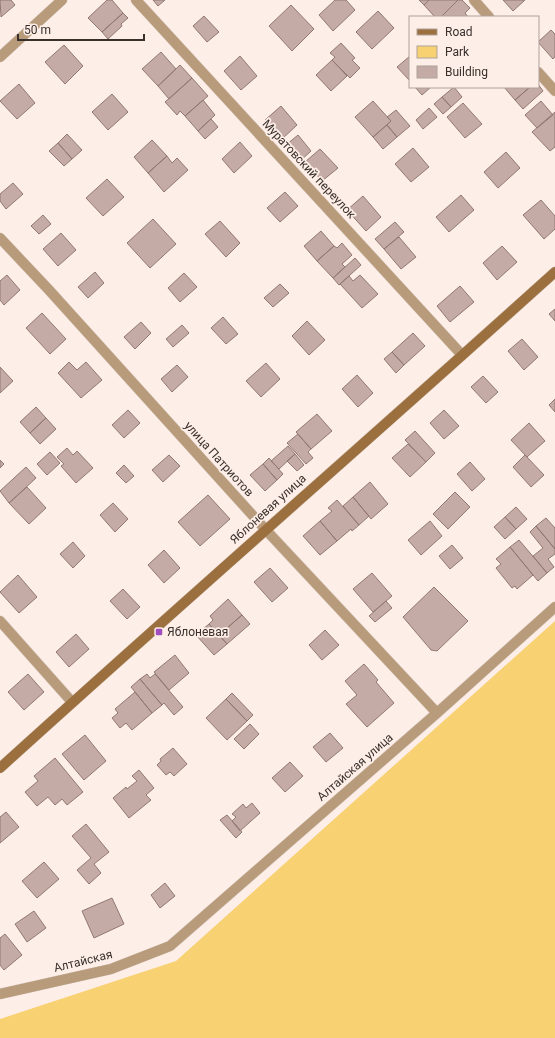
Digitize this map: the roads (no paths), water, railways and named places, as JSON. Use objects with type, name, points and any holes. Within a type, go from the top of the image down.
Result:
[{"type":"street","points":[[0,57],[62,0]]},
{"type":"street","name":"Муратовский переулок","points":[[136,0],[462,355]]},
{"type":"street","points":[[474,0],[488,16]]},
{"type":"street","points":[[539,73],[555,91]]},
{"type":"street","name":"улица Патриотов","points":[[0,238],[49,290],[265,529],[437,713]]},
{"type":"street","name":"Яблоневая улица","points":[[0,768],[265,529],[555,272]]},
{"type":"street","name":"Алтайская улица","points":[[170,946],[437,713],[555,607]]},
{"type":"street","points":[[0,621],[72,702]]},
{"type":"street","name":"Алтайская","points":[[0,994],[111,970],[170,946]]},
{"type":"place","name":"Яблоневая","points":[[159,632]]}]
